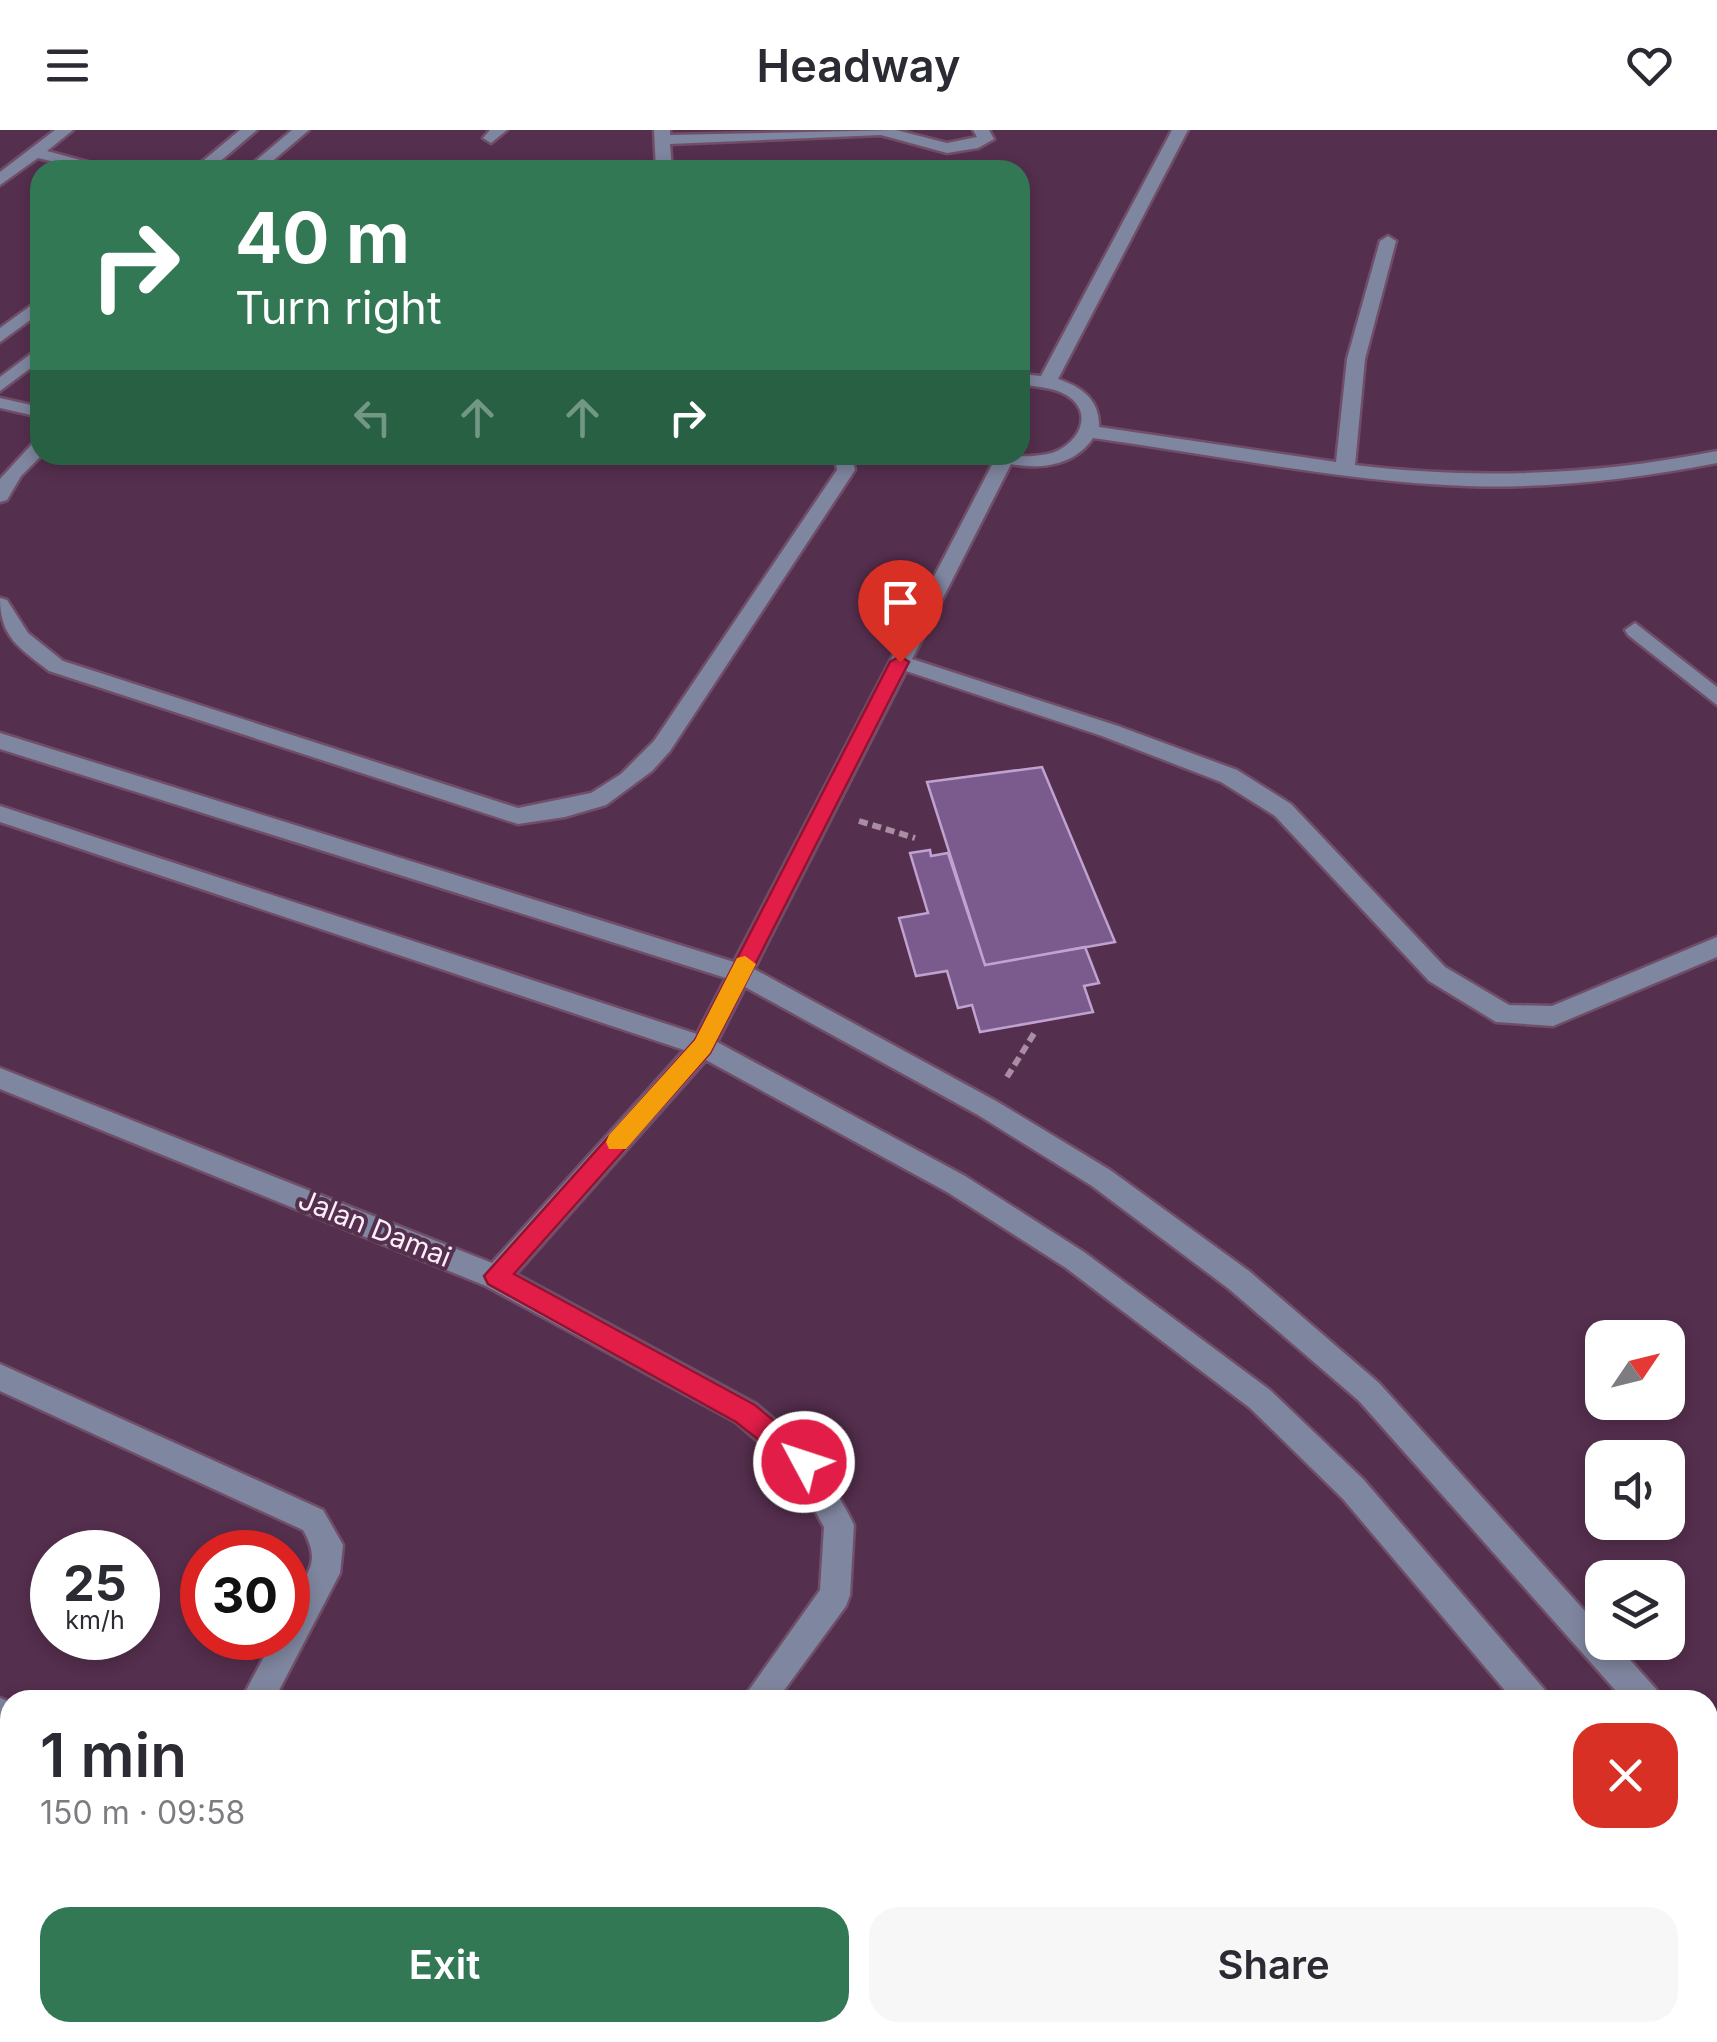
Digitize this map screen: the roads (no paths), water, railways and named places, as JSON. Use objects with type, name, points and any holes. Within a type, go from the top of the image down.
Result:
[{"type":"street","points":[[0,180],[65,130]]},
{"type":"street","points":[[212,160],[248,130]]},
{"type":"street","points":[[265,160],[301,130]]},
{"type":"street","points":[[664,160],[663,135],[883,130],[930,148],[968,148],[986,139],[981,130]]},
{"type":"street","points":[[1048,382],[1180,130]]},
{"type":"street","points":[[35,153],[65,160]]},
{"type":"street","points":[[1345,467],[1356,360],[1388,240]]},
{"type":"street","points":[[0,337],[30,312]]},
{"type":"street","points":[[0,386],[30,360]]},
{"type":"street","points":[[1030,380],[1048,382],[1080,397],[1094,420],[1084,444],[1069,454],[1050,460],[1030,459]]},
{"type":"street","points":[[0,403],[30,410]]},
{"type":"street","points":[[1092,432],[1410,476],[1531,480],[1636,472],[1717,458]]},
{"type":"street","points":[[0,496],[13,473],[30,457]]},
{"type":"street","points":[[0,604],[22,638],[56,666],[518,816],[578,809],[628,784],[662,746],[846,470],[845,465]]},
{"type":"street","points":[[496,1276],[702,1046],[900,662],[993,465]]},
{"type":"street","points":[[1635,630],[1717,698]]},
{"type":"street","points":[[900,662],[1110,731],[1229,776],[1283,810],[1437,974],[1505,1015],[1553,1016],[1664,972],[1717,946]]},
{"type":"street","points":[[0,741],[740,973],[988,1108],[1101,1178],[1224,1268],[1369,1392],[1636,1690]]},
{"type":"street","points":[[0,814],[702,1046],[956,1184],[1075,1260],[1260,1399],[1354,1489],[1525,1690]]},
{"type":"street","name":"Jalan Damai","points":[[0,1078],[496,1276],[746,1413],[804,1462],[839,1526],[835,1595],[765,1690]]},
{"type":"street","points":[[0,1377],[313,1520],[328,1544],[326,1572],[262,1690]]}]
